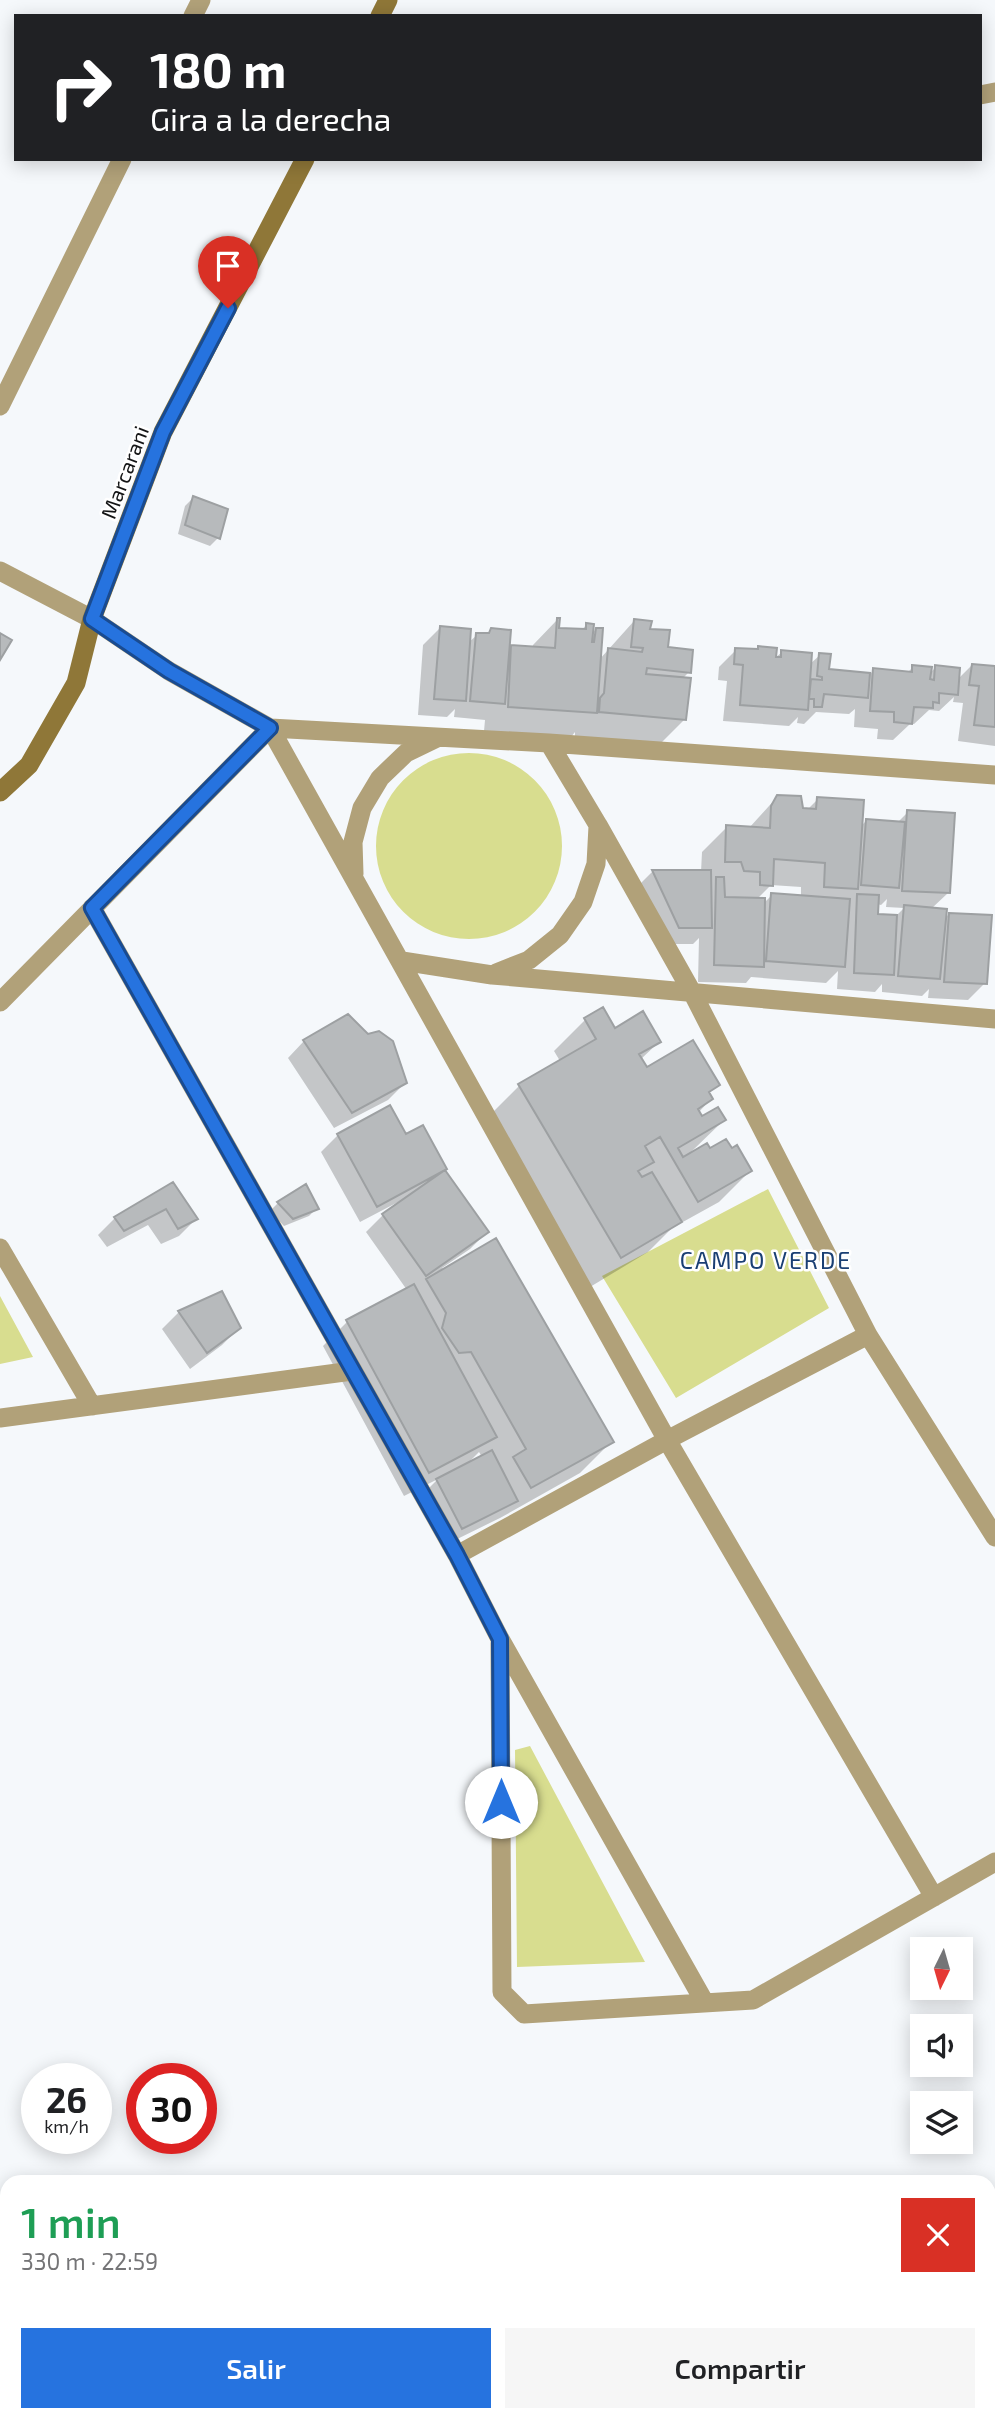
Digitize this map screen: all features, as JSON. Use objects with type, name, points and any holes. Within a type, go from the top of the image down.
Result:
[{"type":"main road","name":"Marcarani","points":[[0,792],[29,765],[76,683],[92,619],[163,432],[304,161]]},
{"type":"street","points":[[0,405],[121,161]]},
{"type":"street","points":[[0,571],[92,619],[169,671],[270,728],[549,743],[995,775]]},
{"type":"street","points":[[270,728],[667,1440],[934,1897]]},
{"type":"street","points":[[0,1002],[270,728]]},
{"type":"street","points":[[354,878],[353,842],[362,808],[380,778],[406,753],[438,737]]},
{"type":"street","points":[[549,743],[692,994],[868,1335],[995,1537]]},
{"type":"street","points":[[492,975],[528,960],[560,935],[583,902],[596,864],[598,825]]},
{"type":"street","points":[[92,908],[457,1555],[500,1639],[705,2003]]},
{"type":"street","points":[[402,961],[492,975],[994,1021]]},
{"type":"street","points":[[0,1248],[92,1406]]},
{"type":"street","points":[[457,1555],[667,1440],[868,1335]]},
{"type":"street","points":[[0,1419],[352,1371]]},
{"type":"street","points":[[500,1639],[502,1992],[524,2014],[753,2000],[995,1862]]},
{"type":"green space","points":[[469,753],[505,760],[535,780],[555,810],[562,846],[555,882],[535,912],[505,932],[469,939],[433,932],[403,912],[383,882],[376,846],[383,810],[403,780],[433,760]]},
{"type":"green space","points":[[768,1189],[829,1308],[676,1398],[602,1276]]},
{"type":"green space","points":[[0,1296],[33,1357],[0,1364]]},
{"type":"green space","points":[[530,1746],[645,1962],[517,1967],[515,1750]]},
{"type":"building","points":[[193,496],[228,509],[220,539],[185,525]]},
{"type":"building","points":[[557,618],[560,618],[559,628],[586,629],[586,623],[594,624],[592,642],[596,628],[603,628],[597,713],[508,707],[511,645],[555,648]]},
{"type":"building","points":[[634,619],[652,621],[650,629],[670,630],[668,647],[693,650],[691,673],[647,668],[646,674],[691,678],[686,720],[599,712],[600,698],[604,693],[608,648],[642,652],[643,648],[631,647]]},
{"type":"building","points":[[440,626],[471,629],[466,701],[434,699]]},
{"type":"building","points":[[491,628],[511,630],[505,704],[470,701],[476,633],[489,633]]},
{"type":"building","points":[[0,633],[12,640],[0,660]]},
{"type":"building","points":[[758,646],[777,648],[776,657],[781,657],[781,650],[812,653],[808,710],[740,705],[743,665],[734,664],[735,648],[758,649]]},
{"type":"building","points":[[819,653],[831,654],[829,669],[870,673],[868,698],[824,694],[822,707],[814,707],[814,699],[809,699],[811,679],[822,680],[822,677],[817,676]]},
{"type":"building","points":[[972,664],[995,666],[995,727],[974,725],[979,686],[969,685]]},
{"type":"building","points":[[912,665],[932,667],[930,679],[934,680],[935,665],[960,668],[958,695],[939,693],[939,703],[933,702],[933,708],[914,707],[912,724],[894,722],[894,712],[870,711],[873,668],[912,672]]},
{"type":"building","points":[[777,795],[801,796],[803,808],[816,809],[817,797],[864,800],[858,889],[824,887],[825,863],[774,859],[773,886],[760,885],[760,872],[744,871],[741,862],[725,862],[726,825],[770,828],[771,806]]},
{"type":"building","points":[[907,810],[955,813],[950,893],[902,891]]},
{"type":"building","points":[[866,819],[905,822],[899,888],[861,885]]},
{"type":"building","points":[[652,870],[711,870],[712,928],[679,928]]},
{"type":"building","points":[[716,877],[724,877],[725,897],[765,898],[764,967],[714,965]]},
{"type":"building","points":[[771,893],[850,899],[845,967],[766,961]]},
{"type":"building","points":[[857,894],[879,895],[878,914],[897,915],[894,975],[854,973]]},
{"type":"building","points":[[904,905],[947,909],[940,979],[898,976]]},
{"type":"building","points":[[949,913],[992,915],[987,984],[944,982]]},
{"type":"building","points":[[603,1007],[615,1028],[643,1011],[661,1042],[639,1054],[647,1067],[693,1040],[720,1085],[709,1092],[713,1099],[698,1109],[702,1116],[718,1107],[726,1120],[678,1148],[683,1157],[707,1143],[710,1148],[726,1139],[732,1148],[737,1145],[752,1171],[698,1202],[660,1137],[645,1146],[654,1162],[638,1171],[642,1177],[652,1172],[682,1222],[621,1258],[518,1084],[596,1039],[584,1018]]},
{"type":"building","points":[[348,1014],[368,1034],[379,1031],[393,1041],[407,1083],[352,1113],[303,1040]]},
{"type":"building","points":[[390,1105],[406,1134],[423,1125],[447,1169],[377,1207],[337,1134]]},
{"type":"building","points":[[445,1170],[489,1232],[426,1276],[382,1214]]},
{"type":"building","points":[[173,1182],[198,1219],[178,1229],[166,1209],[124,1231],[114,1217]]},
{"type":"building","points":[[306,1184],[319,1209],[293,1219],[277,1202]]},
{"type":"building","points":[[496,1238],[614,1442],[531,1488],[513,1457],[526,1449],[471,1352],[459,1353],[442,1328],[446,1313],[426,1279]]},
{"type":"building","points":[[414,1284],[497,1437],[429,1473],[346,1320]]},
{"type":"building","points":[[222,1291],[241,1328],[207,1353],[178,1311]]},
{"type":"building","points":[[492,1450],[518,1501],[462,1529],[436,1479]]},
{"type":"district","name":"CAMPO VERDE","points":[[766,1260]]},
{"type":"route","points":[[228,308],[163,432],[92,619],[169,671],[270,728],[92,908],[457,1555],[500,1639],[501,1802]]}]
